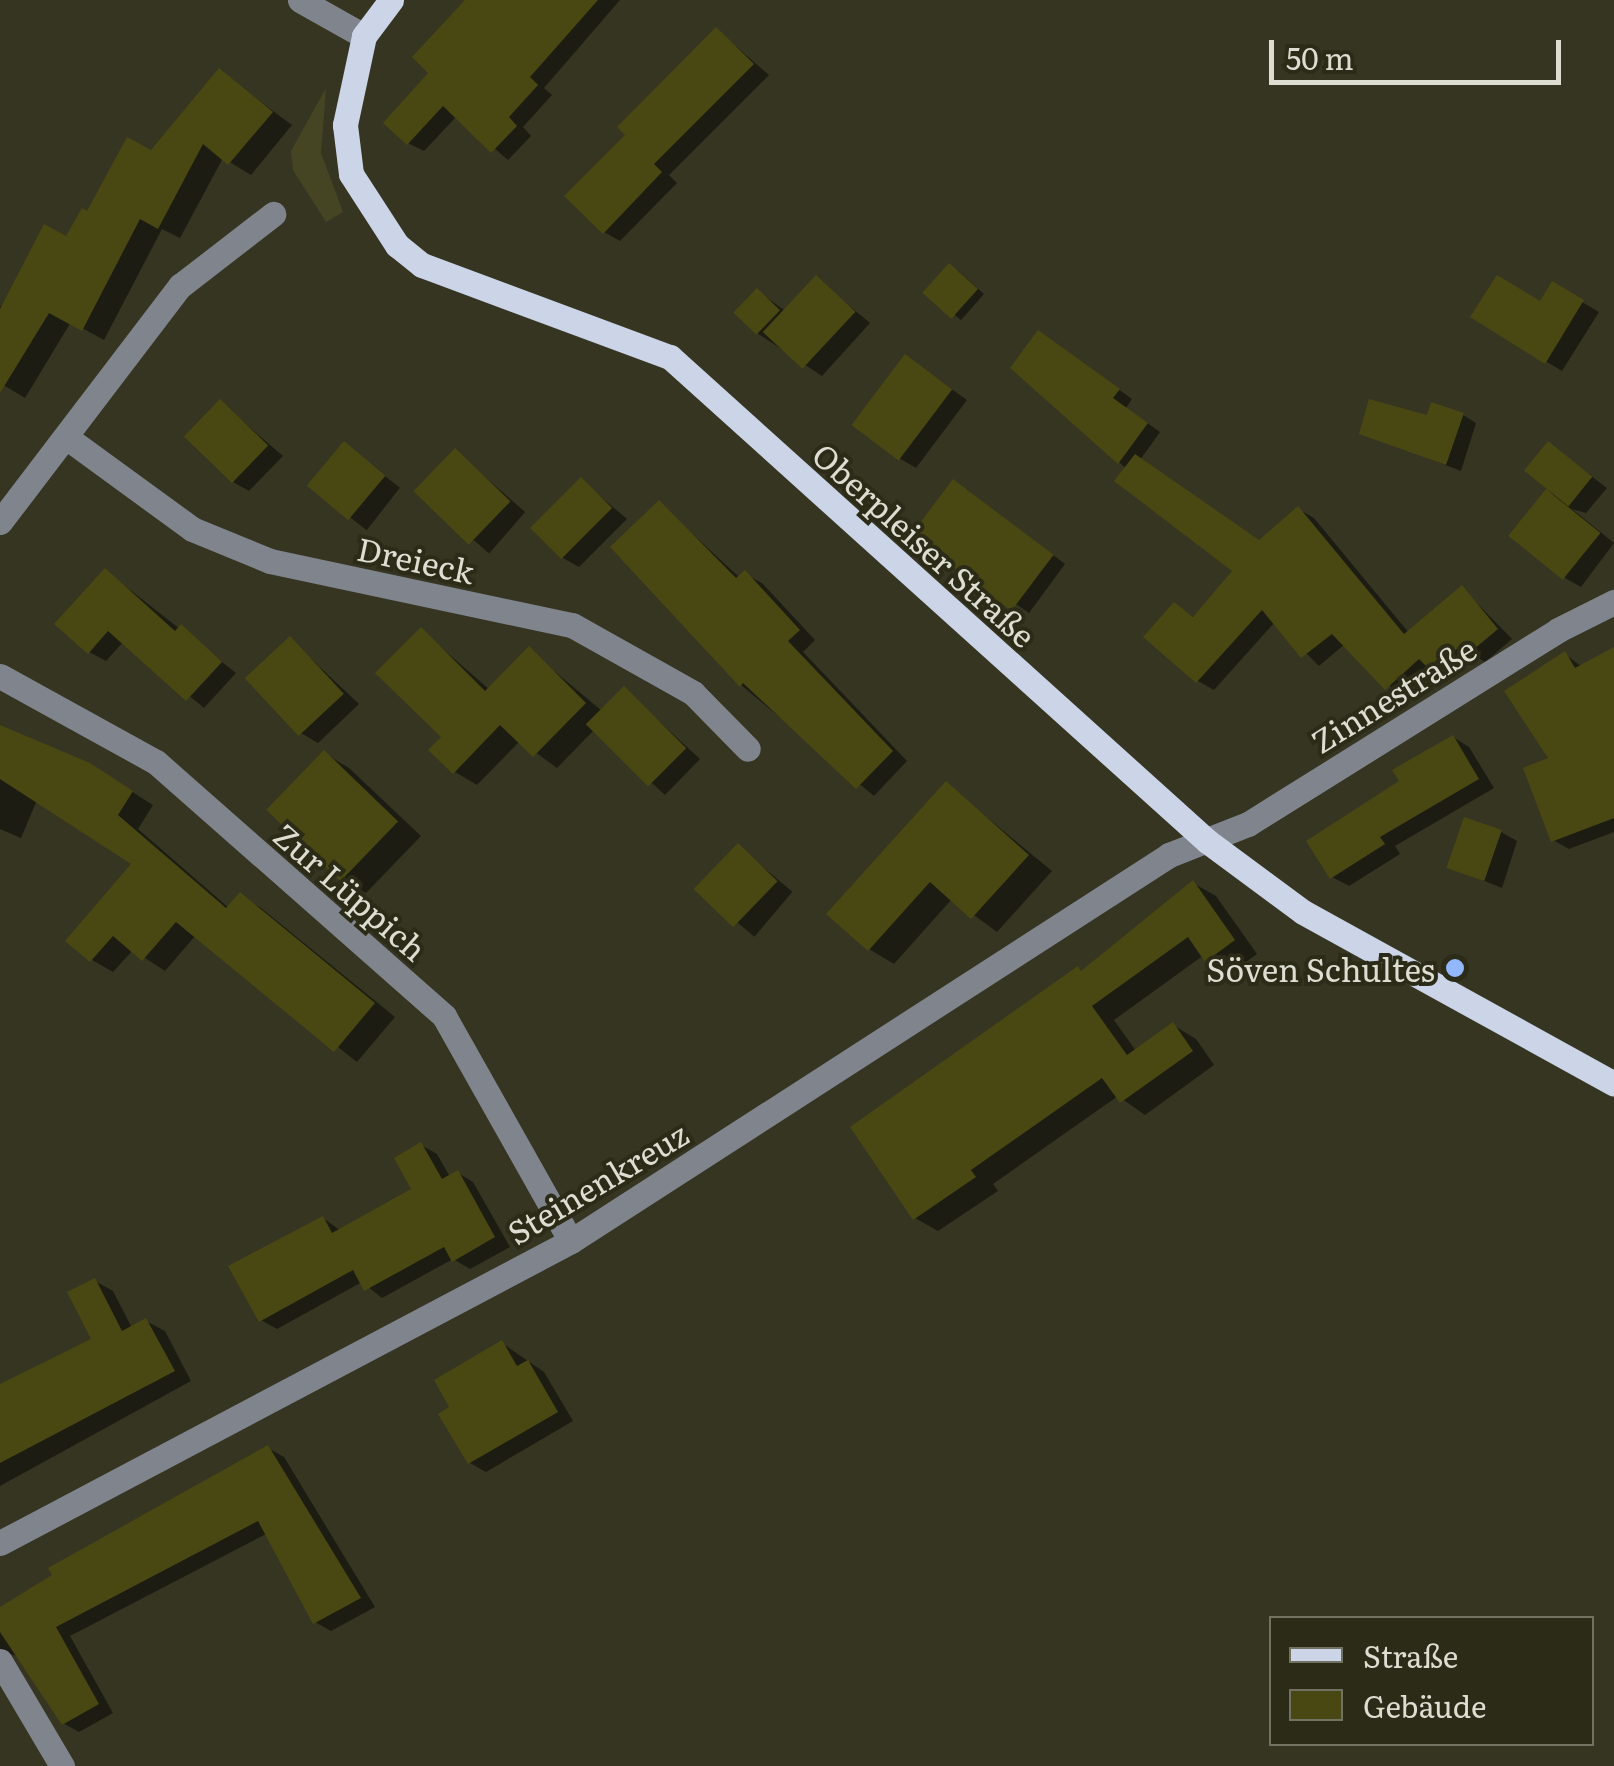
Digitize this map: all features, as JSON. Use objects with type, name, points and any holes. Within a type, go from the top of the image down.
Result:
[{"type":"main road","name":"Oberpleiser Straße","points":[[391,0],[364,36],[345,125],[350,174],[396,244],[422,265],[670,357],[1207,841],[1302,912],[1611,1075]]},
{"type":"street","points":[[300,0],[364,36]]},
{"type":"street","points":[[0,522],[180,286],[272,214]]},
{"type":"street","name":"Dreieck","points":[[66,436],[192,529],[270,561],[572,625],[693,693],[748,749]]},
{"type":"street","name":"Zinnestraße","points":[[1207,841],[1248,824],[1558,630],[1614,602]]},
{"type":"street","name":"Zur Lüppich","points":[[0,676],[156,762],[444,1016],[571,1241]]},
{"type":"street","name":"Steinenkreuz","points":[[0,1542],[571,1241],[1170,855],[1207,841]]},
{"type":"street","points":[[0,1661],[62,1766]]},
{"type":"shaded area","points":[[326,88],[321,153],[343,212],[326,222],[293,170],[291,151]]},
{"type":"building","points":[[465,0],[598,0],[530,77],[538,85],[509,117],[517,126],[491,153],[443,106],[407,145],[383,123],[428,73],[412,57]]},
{"type":"building","points":[[716,27],[754,64],[654,164],[662,172],[603,234],[564,196],[625,135],[617,127]]},
{"type":"building","points":[[219,68],[273,112],[228,165],[203,144],[158,229],[140,219],[82,331],[49,313],[0,393],[0,309],[44,224],[66,236],[82,208],[87,211],[127,137],[151,150]]},
{"type":"building","points":[[949,263],[978,289],[951,319],[922,293]]},
{"type":"building","points":[[816,275],[855,312],[802,369],[763,332]]},
{"type":"building","points":[[1497,275],[1540,301],[1552,281],[1584,300],[1545,364],[1470,317]]},
{"type":"building","points":[[757,288],[780,310],[756,335],[733,312]]},
{"type":"building","points":[[1038,330],[1120,389],[1113,398],[1148,423],[1118,464],[1010,368]]},
{"type":"building","points":[[905,354],[952,390],[899,461],[851,425]]},
{"type":"building","points":[[220,399],[268,446],[232,483],[184,436]]},
{"type":"building","points":[[1369,399],[1427,415],[1431,402],[1464,413],[1446,465],[1359,434]]},
{"type":"building","points":[[344,441],[385,476],[348,520],[307,485]]},
{"type":"building","points":[[1548,441],[1592,477],[1568,506],[1524,471]]},
{"type":"building","points":[[455,448],[510,501],[469,545],[413,491]]},
{"type":"building","points":[[1135,454],[1259,540],[1298,506],[1404,634],[1462,585],[1498,629],[1467,655],[1460,646],[1432,672],[1419,659],[1385,690],[1332,634],[1301,658],[1262,610],[1196,683],[1143,637],[1174,602],[1193,617],[1232,571],[1114,481]]},
{"type":"building","points":[[581,477],[612,508],[561,559],[530,528]]},
{"type":"building","points":[[953,479],[1054,555],[1012,611],[911,535]]},
{"type":"building","points":[[1546,489],[1600,533],[1563,580],[1508,536]]},
{"type":"building","points":[[659,500],[736,578],[745,570],[800,630],[788,641],[893,751],[856,789],[743,683],[740,687],[610,547]]},
{"type":"building","points":[[105,568],[175,631],[181,624],[222,662],[186,701],[108,631],[88,654],[54,624]]},
{"type":"building","points":[[421,627],[485,691],[529,646],[586,703],[533,757],[500,725],[453,774],[428,750],[441,737],[375,673]]},
{"type":"building","points":[[290,636],[344,694],[299,736],[245,678]]},
{"type":"building","points":[[1614,647],[1614,818],[1551,842],[1523,768],[1548,758],[1504,691],[1565,651],[1575,668]]},
{"type":"building","points":[[624,686],[686,748],[648,786],[586,724]]},
{"type":"building","points":[[0,725],[90,763],[133,791],[118,815],[226,908],[240,892],[375,1003],[334,1052],[176,922],[142,961],[113,936],[90,962],[65,941],[131,864],[0,779]]},
{"type":"building","points":[[1453,735],[1479,779],[1380,837],[1385,844],[1330,879],[1306,841],[1399,781],[1392,770]]},
{"type":"building","points":[[324,750],[398,822],[340,881],[266,810]]},
{"type":"building","points":[[946,781],[1029,855],[971,919],[930,882],[868,951],[826,914]]},
{"type":"building","points":[[1464,817],[1502,830],[1484,881],[1446,868]]},
{"type":"building","points":[[738,843],[778,881],[733,927],[694,889]]},
{"type":"building","points":[[1193,880],[1235,940],[1205,962],[1188,937],[1092,1006],[1127,1055],[1173,1022],[1193,1051],[1120,1103],[1102,1078],[971,1170],[976,1177],[913,1220],[850,1127],[1078,966],[1081,971]]},
{"type":"building","points":[[421,1142],[442,1179],[458,1170],[495,1237],[452,1262],[444,1247],[364,1291],[353,1270],[259,1322],[228,1266],[323,1216],[332,1233],[411,1189],[394,1158]]},
{"type":"building","points":[[95,1278],[122,1331],[146,1318],[175,1371],[0,1463],[0,1384],[91,1339],[67,1292]]},
{"type":"building","points":[[502,1340],[517,1366],[528,1360],[558,1412],[468,1464],[438,1414],[449,1407],[434,1380]]},
{"type":"building","points":[[268,1445],[361,1598],[313,1624],[258,1521],[56,1627],[99,1704],[62,1725],[0,1632],[0,1607],[52,1575],[48,1568]]},
{"type":"place","name":"Söven Schultes","points":[[1455,968]]}]
